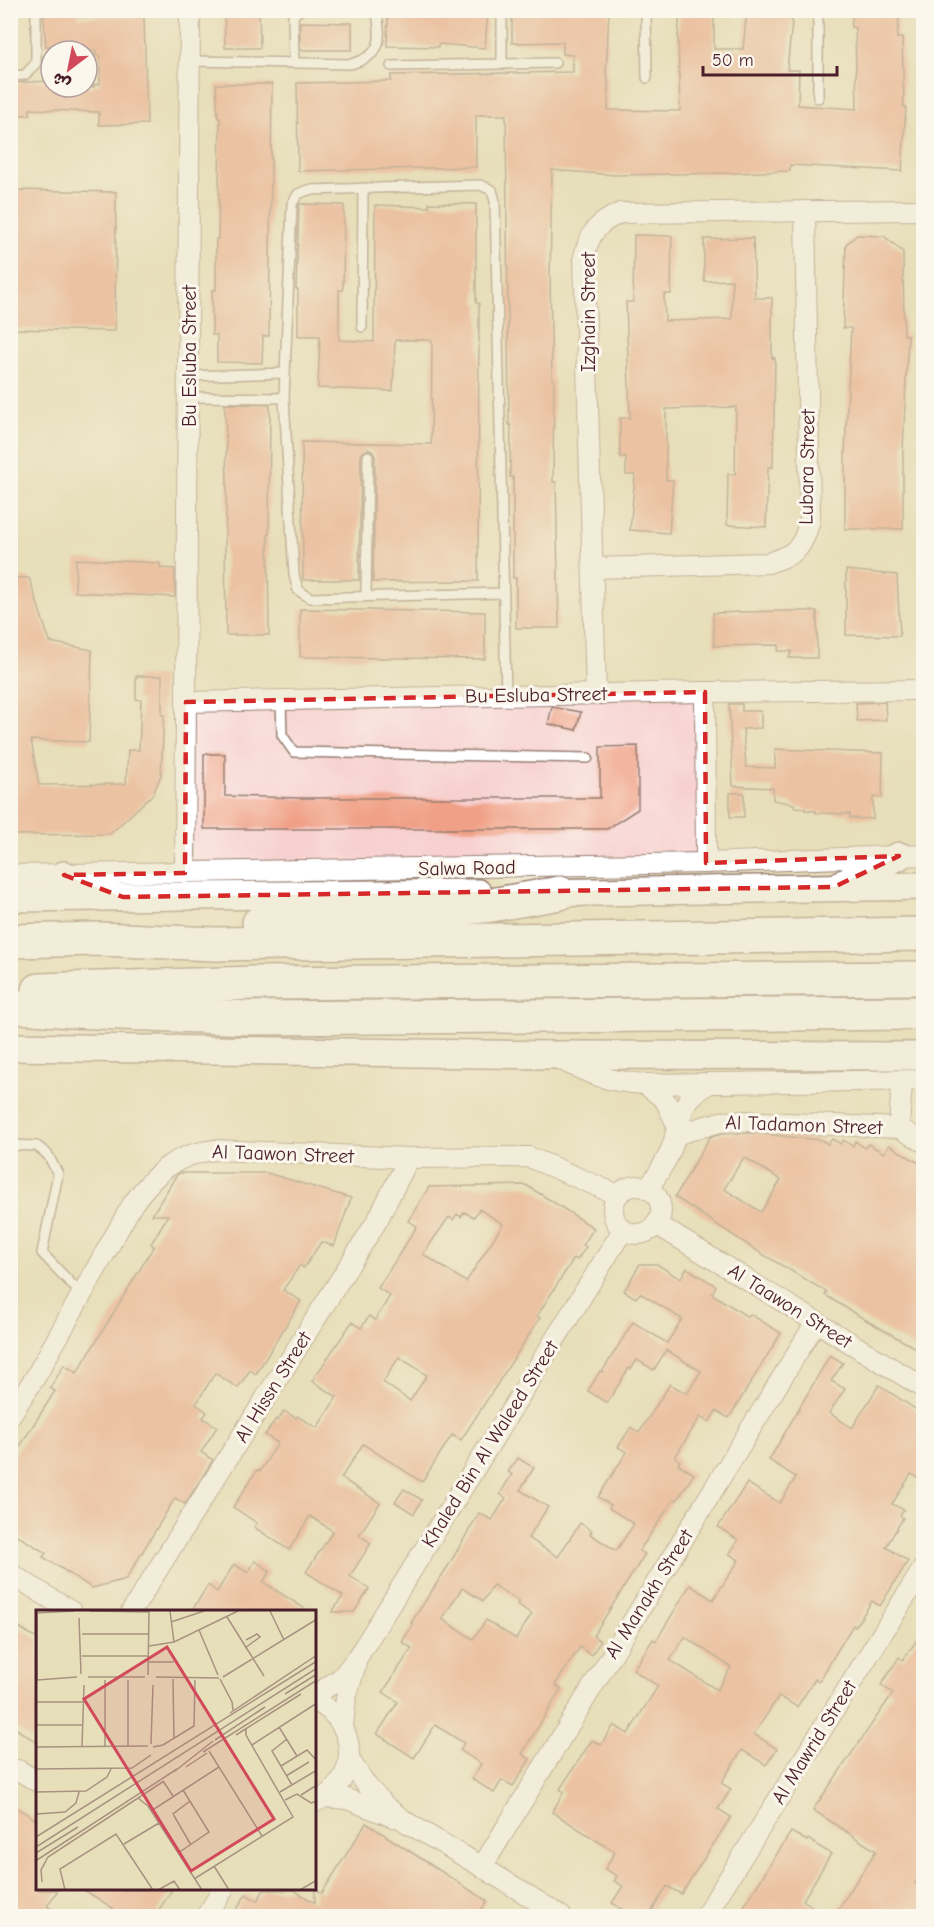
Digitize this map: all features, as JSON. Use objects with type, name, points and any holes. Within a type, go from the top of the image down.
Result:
[{"type":"highway","points":[[99,939],[215,925],[427,912],[491,905],[560,893]]},
{"type":"highway","points":[[10,940],[99,939],[215,944],[924,934]]},
{"type":"highway","points":[[10,990],[254,983],[924,978]]},
{"type":"highway","points":[[10,1006],[70,1011],[251,1018],[924,1013]]},
{"type":"main road","points":[[834,887],[917,854]]},
{"type":"main road","points":[[64,875],[123,897]]},
{"type":"main road","name":"Salwa Road","points":[[10,898],[560,893],[924,886]]},
{"type":"main road","points":[[10,1047],[552,1055],[924,1056]]},
{"type":"street","name":"Bu Esluba Street","points":[[185,873],[190,10]]},
{"type":"street","name":"Izghain Street","points":[[596,694],[584,256],[588,241],[596,229],[607,219],[620,213],[924,210]]},
{"type":"street","name":"Lubara Street","points":[[594,568],[768,563],[798,550],[807,535],[810,519],[805,211]]},
{"type":"street","name":"Bu Esluba Street","points":[[186,702],[924,690]]},
{"type":"street","points":[[705,692],[706,863]]},
{"type":"street","name":"Salwa Road","points":[[10,875],[706,863],[917,854]]},
{"type":"street","points":[[552,1055],[605,1080],[645,1084],[924,1080]]},
{"type":"street","name":"Al Tadamon Street","points":[[899,1128],[902,1081]]},
{"type":"street","points":[[648,1189],[668,1157],[682,1111],[692,1095],[710,1083]]},
{"type":"street","points":[[645,1084],[665,1100],[676,1130]]},
{"type":"street","name":"Al Tadamon Street","points":[[676,1130],[744,1120],[899,1128],[924,1142]]},
{"type":"street","name":"Al Taawon Street","points":[[10,1416],[36,1376],[132,1205],[153,1178],[182,1157],[196,1152],[215,1150],[409,1158],[529,1157],[618,1195]]},
{"type":"street","name":"Al Hissn Street","points":[[132,1610],[377,1221],[409,1158]]},
{"type":"street","points":[[634,1186],[648,1189],[657,1197],[661,1208],[656,1224],[647,1232],[639,1234],[623,1230],[617,1224],[613,1214],[613,1206],[618,1195],[634,1186]]},
{"type":"street","name":"Al Taawon Street","points":[[656,1224],[924,1388]]},
{"type":"street","name":"Khaled Bin Al Waleed Street","points":[[316,1694],[341,1678],[357,1658],[623,1230]]},
{"type":"street","name":"Al Manakh Street","points":[[482,1866],[816,1322]]},
{"type":"street","name":"Al Mawrid Street","points":[[705,1917],[924,1567]]},
{"type":"street","points":[[10,1573],[69,1610]]},
{"type":"street","name":"Khaled Bin Al Waleed Street","points":[[349,1759],[349,1748],[343,1726],[346,1698],[357,1658]]},
{"type":"street","points":[[316,1702],[332,1711],[343,1726]]},
{"type":"street","points":[[349,1759],[367,1786],[385,1806],[406,1822],[482,1866],[561,1917]]},
{"type":"street","points":[[320,1799],[344,1776],[349,1759]]},
{"type":"street","points":[[18,1770],[36,1781]]},
{"type":"street","points":[[320,1799],[346,1799],[406,1822]]},
{"type":"street","points":[[206,1917],[215,1892]]},
{"type":"lane","points":[[10,76],[25,75],[36,63],[36,10]]},
{"type":"lane","points":[[294,62],[293,15],[300,10]]},
{"type":"lane","points":[[190,61],[351,64],[365,60],[377,49],[380,34],[377,12],[373,10]]},
{"type":"lane","points":[[502,10],[502,64]]},
{"type":"lane","points":[[646,10],[647,78]]},
{"type":"lane","points":[[818,10],[818,98]]},
{"type":"lane","points":[[391,66],[555,63]]},
{"type":"lane","points":[[504,593],[310,598],[298,590],[294,575],[284,398],[292,204],[298,194],[308,190],[480,185],[492,190],[495,201],[504,593],[506,696]]},
{"type":"lane","points":[[362,327],[363,188]]},
{"type":"lane","points":[[188,376],[285,373]]},
{"type":"lane","points":[[189,397],[284,398]]},
{"type":"lane","points":[[366,596],[368,456]]},
{"type":"lane","points":[[281,700],[282,735],[294,752],[588,758]]},
{"type":"lane","points":[[10,1145],[37,1146],[48,1155],[58,1174],[42,1253],[82,1295]]},
{"type":"highlighted area","points":[[705,692],[706,863],[899,856],[834,887],[123,897],[64,875],[185,873],[186,702]]},
{"type":"shaded area","points":[[700,696],[700,858],[191,868],[191,709]]},
{"type":"building","points":[[43,10],[79,10],[79,17],[144,17],[147,124],[99,125],[99,112],[30,109],[30,115],[10,115],[10,83],[39,82],[39,99],[99,99],[99,39],[45,39]]},
{"type":"building","points":[[224,10],[259,10],[260,48],[225,48]]},
{"type":"building","points":[[450,10],[488,10],[485,48],[438,44],[438,47],[387,46],[388,12],[450,13]]},
{"type":"building","points":[[512,10],[609,10],[606,76],[608,76],[608,110],[680,111],[678,37],[680,10],[714,10],[714,49],[743,49],[747,10],[793,12],[787,70],[799,70],[798,105],[857,109],[855,28],[851,27],[853,10],[900,10],[897,38],[902,38],[904,107],[906,107],[902,171],[790,165],[790,171],[731,173],[615,175],[552,170],[550,278],[552,379],[554,379],[553,482],[556,482],[559,628],[516,628],[516,578],[513,578],[513,477],[510,477],[506,115],[476,115],[476,167],[298,171],[297,83],[391,81],[391,75],[573,72],[573,55],[563,54],[563,42],[512,43]]},
{"type":"building","points":[[300,22],[352,23],[352,50],[300,50]]},
{"type":"building","points":[[216,84],[272,84],[269,336],[263,336],[262,363],[217,362],[217,335],[212,335],[212,290],[216,290],[219,187],[220,118],[218,118]]},
{"type":"building","points":[[13,190],[116,192],[115,331],[12,329]]},
{"type":"building","points":[[429,203],[476,204],[476,303],[479,303],[478,581],[373,582],[375,456],[368,449],[361,456],[359,580],[303,580],[302,442],[431,444],[432,340],[395,340],[393,391],[318,388],[320,336],[298,336],[298,289],[296,289],[299,206],[300,204],[344,205],[343,290],[339,290],[339,340],[374,342],[375,205],[429,207]]},
{"type":"building","points":[[634,235],[672,236],[671,294],[664,294],[665,321],[732,319],[732,280],[704,281],[704,239],[753,238],[755,298],[772,298],[772,358],[775,358],[773,467],[768,467],[766,527],[727,525],[728,474],[735,474],[736,407],[666,409],[666,480],[673,480],[669,533],[630,530],[635,475],[626,475],[626,457],[620,457],[620,418],[630,418],[626,302],[633,302]]},
{"type":"building","points":[[857,235],[884,236],[903,252],[904,335],[908,335],[903,450],[903,529],[845,529],[845,452],[851,328],[843,328],[846,244]]},
{"type":"building","points":[[225,404],[270,405],[269,635],[226,635]]},
{"type":"building","points":[[76,559],[160,563],[160,568],[175,569],[175,597],[75,592]]},
{"type":"building","points":[[846,570],[897,575],[900,636],[846,635]]},
{"type":"building","points":[[10,578],[29,578],[50,642],[92,650],[89,742],[31,740],[39,785],[126,784],[128,750],[139,750],[141,700],[136,699],[136,676],[162,676],[162,715],[164,715],[161,775],[153,794],[110,834],[10,835]]},
{"type":"building","points":[[300,609],[485,612],[485,659],[300,657]]},
{"type":"building","points":[[817,611],[817,658],[789,658],[792,651],[778,651],[779,645],[714,646],[713,613]]},
{"type":"building","points":[[885,702],[886,720],[857,721],[856,703]]},
{"type":"building","points":[[729,704],[742,704],[742,711],[761,711],[761,728],[743,729],[746,767],[775,768],[775,749],[883,753],[882,798],[873,797],[873,819],[850,818],[850,814],[816,813],[816,811],[805,810],[805,808],[794,807],[794,804],[773,800],[773,788],[733,786]]},
{"type":"building","points":[[552,707],[581,712],[576,730],[548,724]]},
{"type":"building","points":[[638,746],[638,809],[607,829],[204,829],[204,754],[225,754],[225,796],[600,798],[600,747]]},
{"type":"building","points":[[730,793],[744,793],[744,817],[730,817]]},
{"type":"building","points":[[753,1133],[821,1140],[828,1144],[832,1139],[841,1144],[843,1140],[853,1146],[855,1141],[865,1148],[868,1144],[884,1153],[889,1145],[924,1166],[924,1353],[825,1295],[827,1292],[754,1249],[675,1197],[710,1137],[722,1134]],"holes":[[[744,1157],[781,1180],[761,1212],[724,1189]]]},
{"type":"building","points":[[180,1173],[267,1173],[351,1198],[334,1246],[321,1242],[304,1268],[300,1265],[283,1290],[301,1301],[256,1374],[250,1370],[238,1388],[215,1373],[196,1404],[207,1412],[203,1418],[217,1427],[201,1452],[213,1460],[185,1504],[175,1498],[126,1579],[92,1588],[43,1557],[46,1553],[10,1531],[10,1472],[13,1468],[10,1462],[55,1391],[50,1388],[64,1365],[77,1373],[154,1246],[151,1244],[168,1215],[152,1215]]},
{"type":"building","points":[[526,1185],[594,1228],[583,1245],[586,1247],[577,1260],[574,1258],[537,1316],[540,1318],[461,1440],[452,1435],[422,1482],[363,1444],[341,1478],[380,1503],[359,1535],[371,1543],[350,1576],[369,1589],[354,1612],[332,1612],[343,1596],[306,1572],[333,1531],[310,1516],[289,1550],[254,1527],[257,1523],[233,1507],[278,1443],[265,1435],[276,1419],[278,1421],[284,1411],[317,1428],[337,1397],[312,1381],[352,1322],[361,1328],[369,1316],[375,1320],[390,1296],[378,1288],[417,1226],[408,1221],[429,1187]],"holes":[[[479,1209],[503,1224],[466,1282],[423,1254],[449,1217],[453,1220],[457,1214],[461,1217],[464,1212],[474,1217]],[[399,1357],[427,1375],[410,1401],[383,1382]]]},
{"type":"building","points":[[640,1264],[657,1264],[680,1279],[687,1268],[716,1286],[712,1294],[748,1317],[750,1314],[781,1333],[729,1418],[716,1411],[709,1422],[700,1417],[675,1457],[680,1461],[678,1464],[694,1474],[639,1551],[645,1554],[593,1636],[601,1641],[591,1655],[580,1647],[555,1685],[561,1689],[522,1754],[530,1759],[513,1786],[502,1780],[494,1793],[472,1779],[481,1764],[460,1750],[464,1743],[435,1725],[414,1758],[377,1734],[398,1702],[383,1692],[412,1648],[402,1642],[413,1624],[411,1623],[479,1513],[492,1520],[506,1498],[500,1494],[512,1474],[508,1472],[518,1458],[534,1468],[520,1490],[548,1507],[528,1538],[558,1557],[580,1523],[592,1531],[590,1534],[616,1551],[634,1524],[609,1508],[611,1505],[598,1497],[627,1452],[618,1447],[631,1427],[639,1433],[670,1384],[687,1394],[701,1371],[666,1350],[654,1370],[637,1360],[631,1369],[629,1368],[607,1403],[588,1391],[633,1322],[667,1343],[682,1319],[640,1293],[636,1298],[624,1291]],"holes":[[[493,1585],[519,1601],[517,1604],[532,1614],[516,1639],[486,1620],[473,1639],[442,1619],[462,1588],[483,1601]]]},
{"type":"building","points":[[830,1355],[843,1363],[831,1381],[845,1389],[829,1413],[852,1428],[879,1385],[924,1415],[924,1481],[911,1474],[892,1504],[904,1510],[900,1516],[903,1518],[886,1547],[908,1561],[880,1606],[872,1601],[855,1627],[853,1625],[819,1681],[815,1679],[797,1707],[779,1696],[754,1734],[777,1749],[766,1765],[742,1750],[721,1783],[731,1789],[718,1809],[731,1817],[681,1894],[667,1886],[648,1917],[634,1917],[612,1903],[623,1886],[614,1881],[617,1876],[605,1869],[615,1852],[552,1812],[564,1792],[560,1789],[592,1740],[601,1745],[614,1725],[628,1734],[658,1686],[633,1670],[653,1639],[656,1641],[690,1585],[713,1600],[739,1560],[729,1554],[738,1540],[718,1527],[747,1483],[780,1503],[796,1477],[769,1460]],"holes":[[[685,1637],[731,1667],[717,1690],[670,1660]]]},
{"type":"building","points":[[404,1489],[422,1500],[414,1514],[395,1502]]},
{"type":"building","points":[[255,1561],[270,1571],[263,1582],[307,1610],[192,1610],[208,1585],[217,1592],[234,1564],[248,1573]]},
{"type":"building","points":[[10,1622],[36,1638],[36,1742],[10,1725]]},
{"type":"building","points":[[924,1630],[924,1870],[915,1883],[924,1889],[924,1917],[833,1917],[876,1851],[813,1810],[893,1693],[881,1685],[899,1657],[903,1660]]},
{"type":"building","points":[[10,1803],[36,1820],[36,1891],[57,1891],[47,1906],[64,1917],[10,1917]]},
{"type":"building","points":[[366,1823],[487,1901],[477,1917],[232,1917],[246,1894],[257,1901],[263,1891],[296,1891],[315,1903],[315,1891],[322,1893]]},
{"type":"building","points":[[791,1832],[807,1841],[808,1839],[831,1854],[803,1900],[828,1917],[737,1917]]},
{"type":"building","points":[[86,1891],[171,1891],[154,1917],[108,1917],[113,1908]]}]
